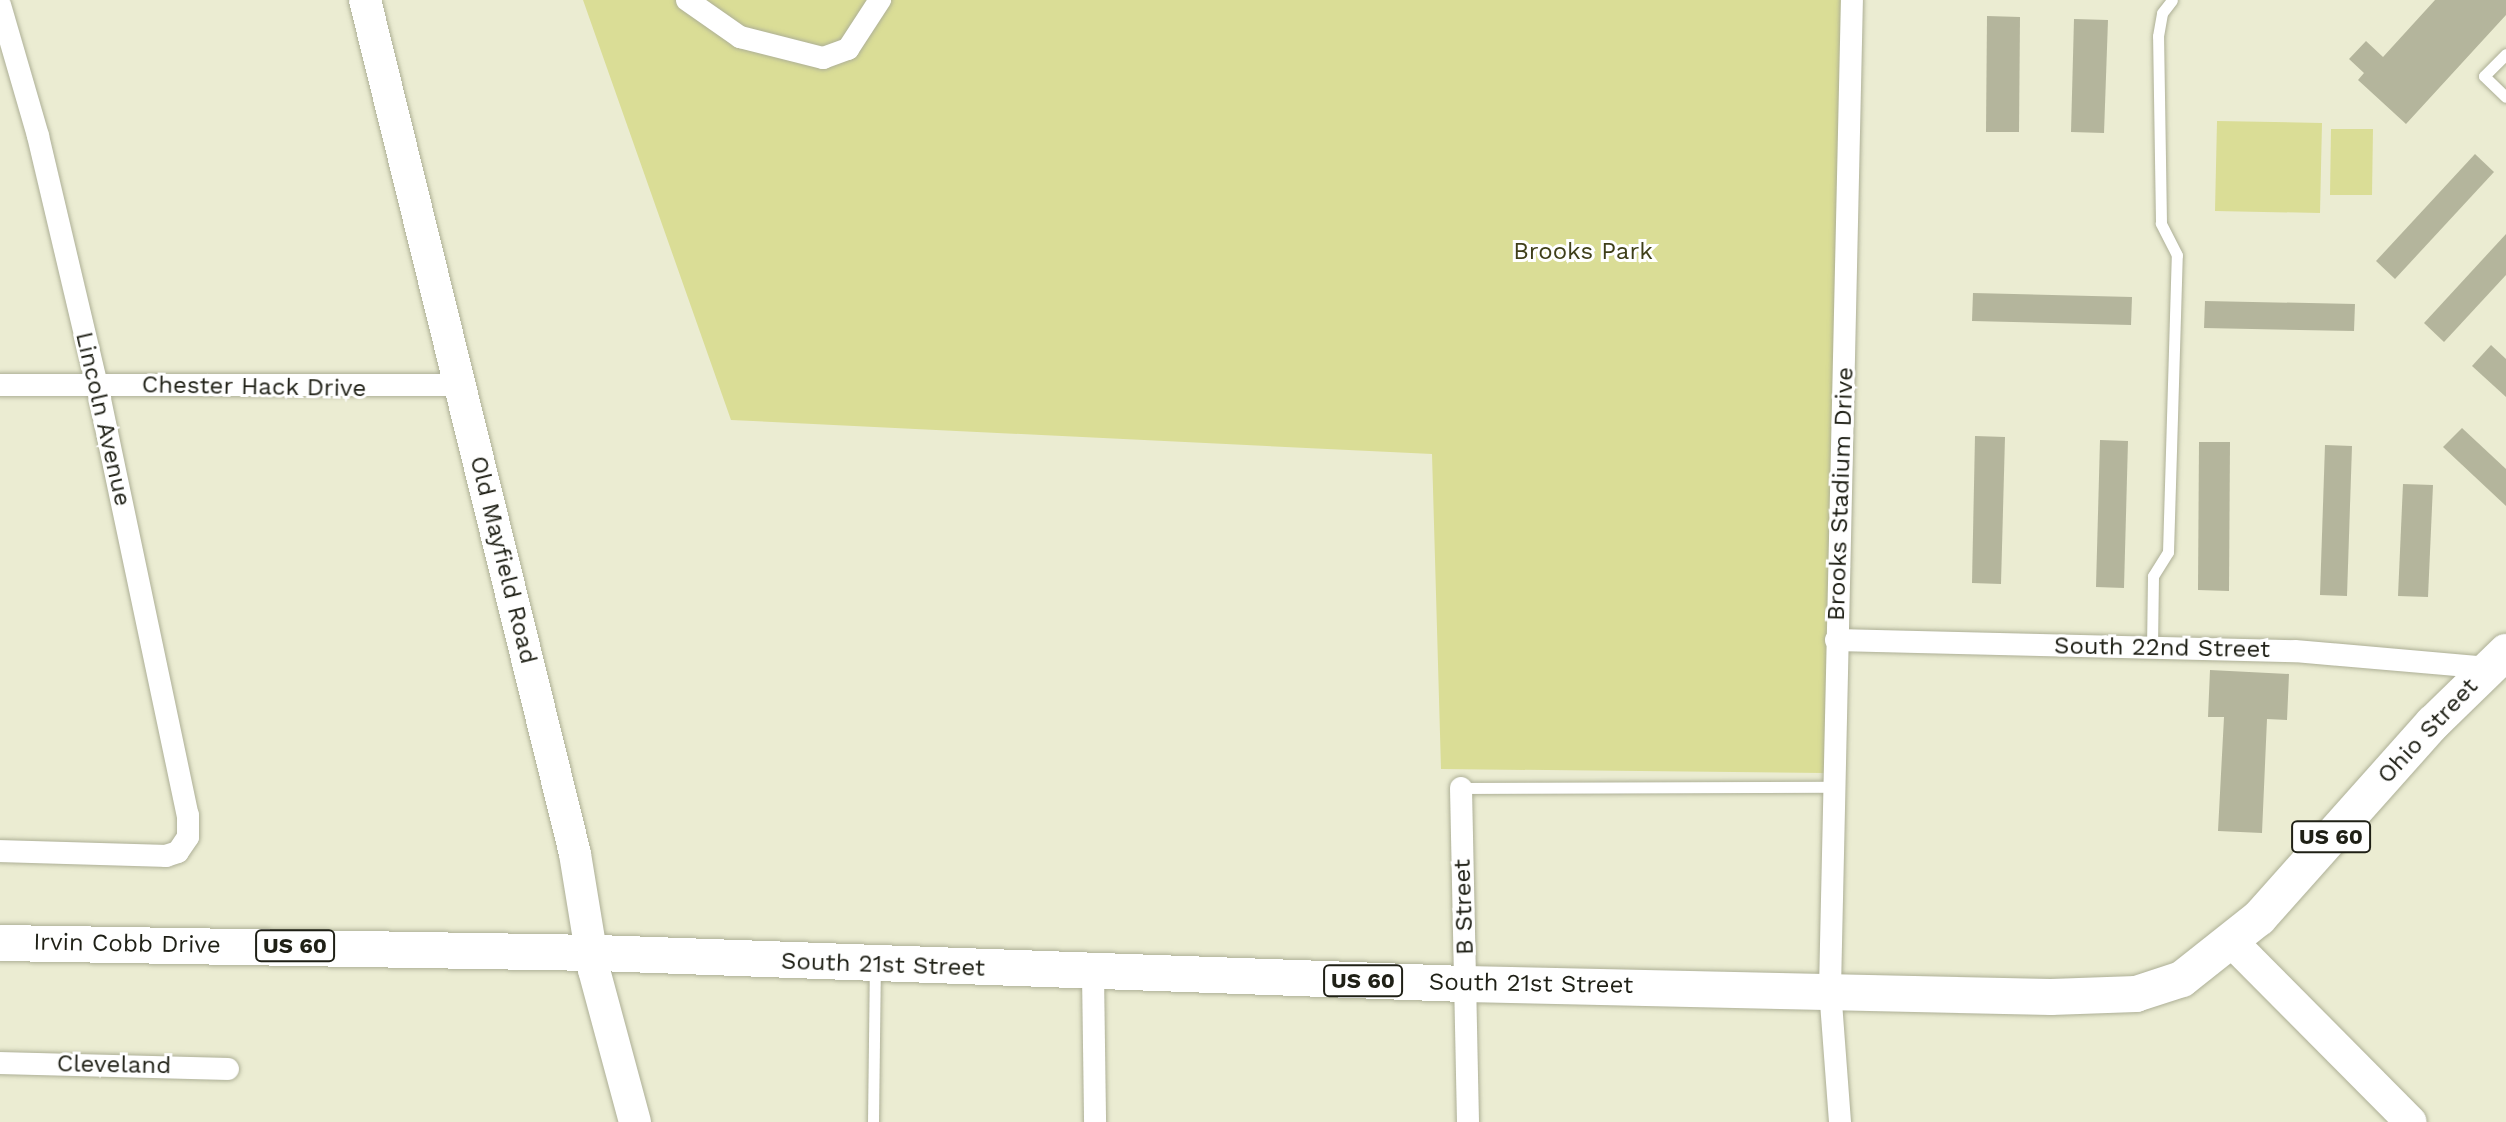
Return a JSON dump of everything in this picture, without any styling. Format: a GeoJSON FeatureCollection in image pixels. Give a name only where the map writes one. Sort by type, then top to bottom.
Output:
{"type":"FeatureCollection","features":[{"type":"Feature","properties":{"kind":"main road","name":"Old Mayfield Road"},"geometry":{"type":"LineString","coordinates":[[365,0],[575,854],[590,954],[635,1122]]}},
{"type":"Feature","properties":{"kind":"main road","name":"Ohio Street"},"geometry":{"type":"LineString","coordinates":[[2136,994],[2182,979],[2233,943],[2497,660]]}},
{"type":"Feature","properties":{"kind":"main road","name":"Irvin Cobb Drive"},"geometry":{"type":"LineString","coordinates":[[0,943],[590,954]]}},
{"type":"Feature","properties":{"kind":"main road"},"geometry":{"type":"LineString","coordinates":[[2233,943],[2411,1122]]}},
{"type":"Feature","properties":{"kind":"main road","name":"South 21st Street"},"geometry":{"type":"LineString","coordinates":[[590,954],[1093,974],[1466,984],[1830,989],[2051,997],[2136,994]]}},
{"type":"Feature","properties":{"kind":"street"},"geometry":{"type":"LineString","coordinates":[[687,0],[740,37],[823,58],[848,49],[880,0]]}},
{"type":"Feature","properties":{"kind":"street","name":"Brooks Stadium Drive"},"geometry":{"type":"LineString","coordinates":[[1840,1122],[1830,989],[1852,0]]}},
{"type":"Feature","properties":{"kind":"street","name":"Lincoln Avenue"},"geometry":{"type":"LineString","coordinates":[[0,5],[38,136],[97,385],[184,793],[188,837],[178,852],[166,856],[0,851]]}},
{"type":"Feature","properties":{"kind":"street","name":"Chester Hack Drive"},"geometry":{"type":"LineString","coordinates":[[0,385],[461,385]]}},
{"type":"Feature","properties":{"kind":"street","name":"South 22nd Street"},"geometry":{"type":"LineString","coordinates":[[1836,640],[2497,660]]}},
{"type":"Feature","properties":{"kind":"street","name":"B Street"},"geometry":{"type":"LineString","coordinates":[[1461,788],[1468,1122]]}},
{"type":"Feature","properties":{"kind":"street"},"geometry":{"type":"LineString","coordinates":[[1093,974],[1095,1122]]}},
{"type":"Feature","properties":{"kind":"street","name":"Cleveland"},"geometry":{"type":"LineString","coordinates":[[0,1063],[228,1069]]}},
{"type":"Feature","properties":{"kind":"lane"},"geometry":{"type":"LineString","coordinates":[[2152,648],[2153,576],[2168,552],[2177,255],[2161,223],[2158,36],[2162,13],[2172,0]]}},
{"type":"Feature","properties":{"kind":"lane"},"geometry":{"type":"LineString","coordinates":[[2506,54],[2484,76],[2506,97]]}},
{"type":"Feature","properties":{"kind":"lane"},"geometry":{"type":"LineString","coordinates":[[1461,788],[1834,787]]}},
{"type":"Feature","properties":{"kind":"lane"},"geometry":{"type":"LineString","coordinates":[[873,1122],[875,965]]}},
{"type":"Feature","properties":{"kind":"green space","name":"Brooks Park"},"geometry":{"type":"Polygon","coordinates":[[[583,0],[1843,0],[1824,773],[1441,769],[1432,454],[731,420],[583,0]]]}},
{"type":"Feature","properties":{"kind":"green space"},"geometry":{"type":"Polygon","coordinates":[[[2217,121],[2322,123],[2320,213],[2215,211],[2217,121]]]}},
{"type":"Feature","properties":{"kind":"green space"},"geometry":{"type":"Polygon","coordinates":[[[2331,129],[2373,129],[2372,195],[2330,195],[2331,129]]]}},
{"type":"Feature","properties":{"kind":"building"},"geometry":{"type":"Polygon","coordinates":[[[2435,0],[2506,0],[2506,15],[2406,124],[2358,80],[2364,73],[2349,59],[2366,41],[2383,57],[2435,0]]]}},
{"type":"Feature","properties":{"kind":"building"},"geometry":{"type":"Polygon","coordinates":[[[1987,16],[2020,17],[2019,132],[1986,132],[1987,16]]]}},
{"type":"Feature","properties":{"kind":"building"},"geometry":{"type":"Polygon","coordinates":[[[2074,19],[2108,20],[2104,133],[2071,132],[2074,19]]]}},
{"type":"Feature","properties":{"kind":"building"},"geometry":{"type":"Polygon","coordinates":[[[2475,154],[2494,172],[2395,279],[2376,261],[2475,154]]]}},
{"type":"Feature","properties":{"kind":"building"},"geometry":{"type":"Polygon","coordinates":[[[2506,234],[2506,275],[2444,342],[2424,323],[2506,234]]]}},
{"type":"Feature","properties":{"kind":"building"},"geometry":{"type":"Polygon","coordinates":[[[1973,293],[2132,297],[2131,325],[1972,321],[1973,293]]]}},
{"type":"Feature","properties":{"kind":"building"},"geometry":{"type":"Polygon","coordinates":[[[2205,301],[2355,304],[2354,331],[2204,328],[2205,301]]]}},
{"type":"Feature","properties":{"kind":"building"},"geometry":{"type":"Polygon","coordinates":[[[2491,345],[2506,359],[2506,397],[2472,366],[2491,345]]]}},
{"type":"Feature","properties":{"kind":"building"},"geometry":{"type":"Polygon","coordinates":[[[2462,428],[2506,469],[2506,506],[2443,447],[2462,428]]]}},
{"type":"Feature","properties":{"kind":"building"},"geometry":{"type":"Polygon","coordinates":[[[1975,436],[2005,437],[2001,584],[1972,583],[1975,436]]]}},
{"type":"Feature","properties":{"kind":"building"},"geometry":{"type":"Polygon","coordinates":[[[2100,440],[2128,441],[2124,588],[2096,587],[2100,440]]]}},
{"type":"Feature","properties":{"kind":"building"},"geometry":{"type":"Polygon","coordinates":[[[2199,442],[2230,442],[2229,591],[2198,590],[2199,442]]]}},
{"type":"Feature","properties":{"kind":"building"},"geometry":{"type":"Polygon","coordinates":[[[2325,445],[2352,446],[2347,596],[2320,595],[2325,445]]]}},
{"type":"Feature","properties":{"kind":"building"},"geometry":{"type":"Polygon","coordinates":[[[2403,484],[2433,485],[2428,597],[2398,596],[2403,484]]]}},
{"type":"Feature","properties":{"kind":"building"},"geometry":{"type":"Polygon","coordinates":[[[2210,670],[2289,674],[2287,720],[2267,719],[2262,833],[2218,831],[2224,717],[2208,717],[2210,670]]]}}]}
